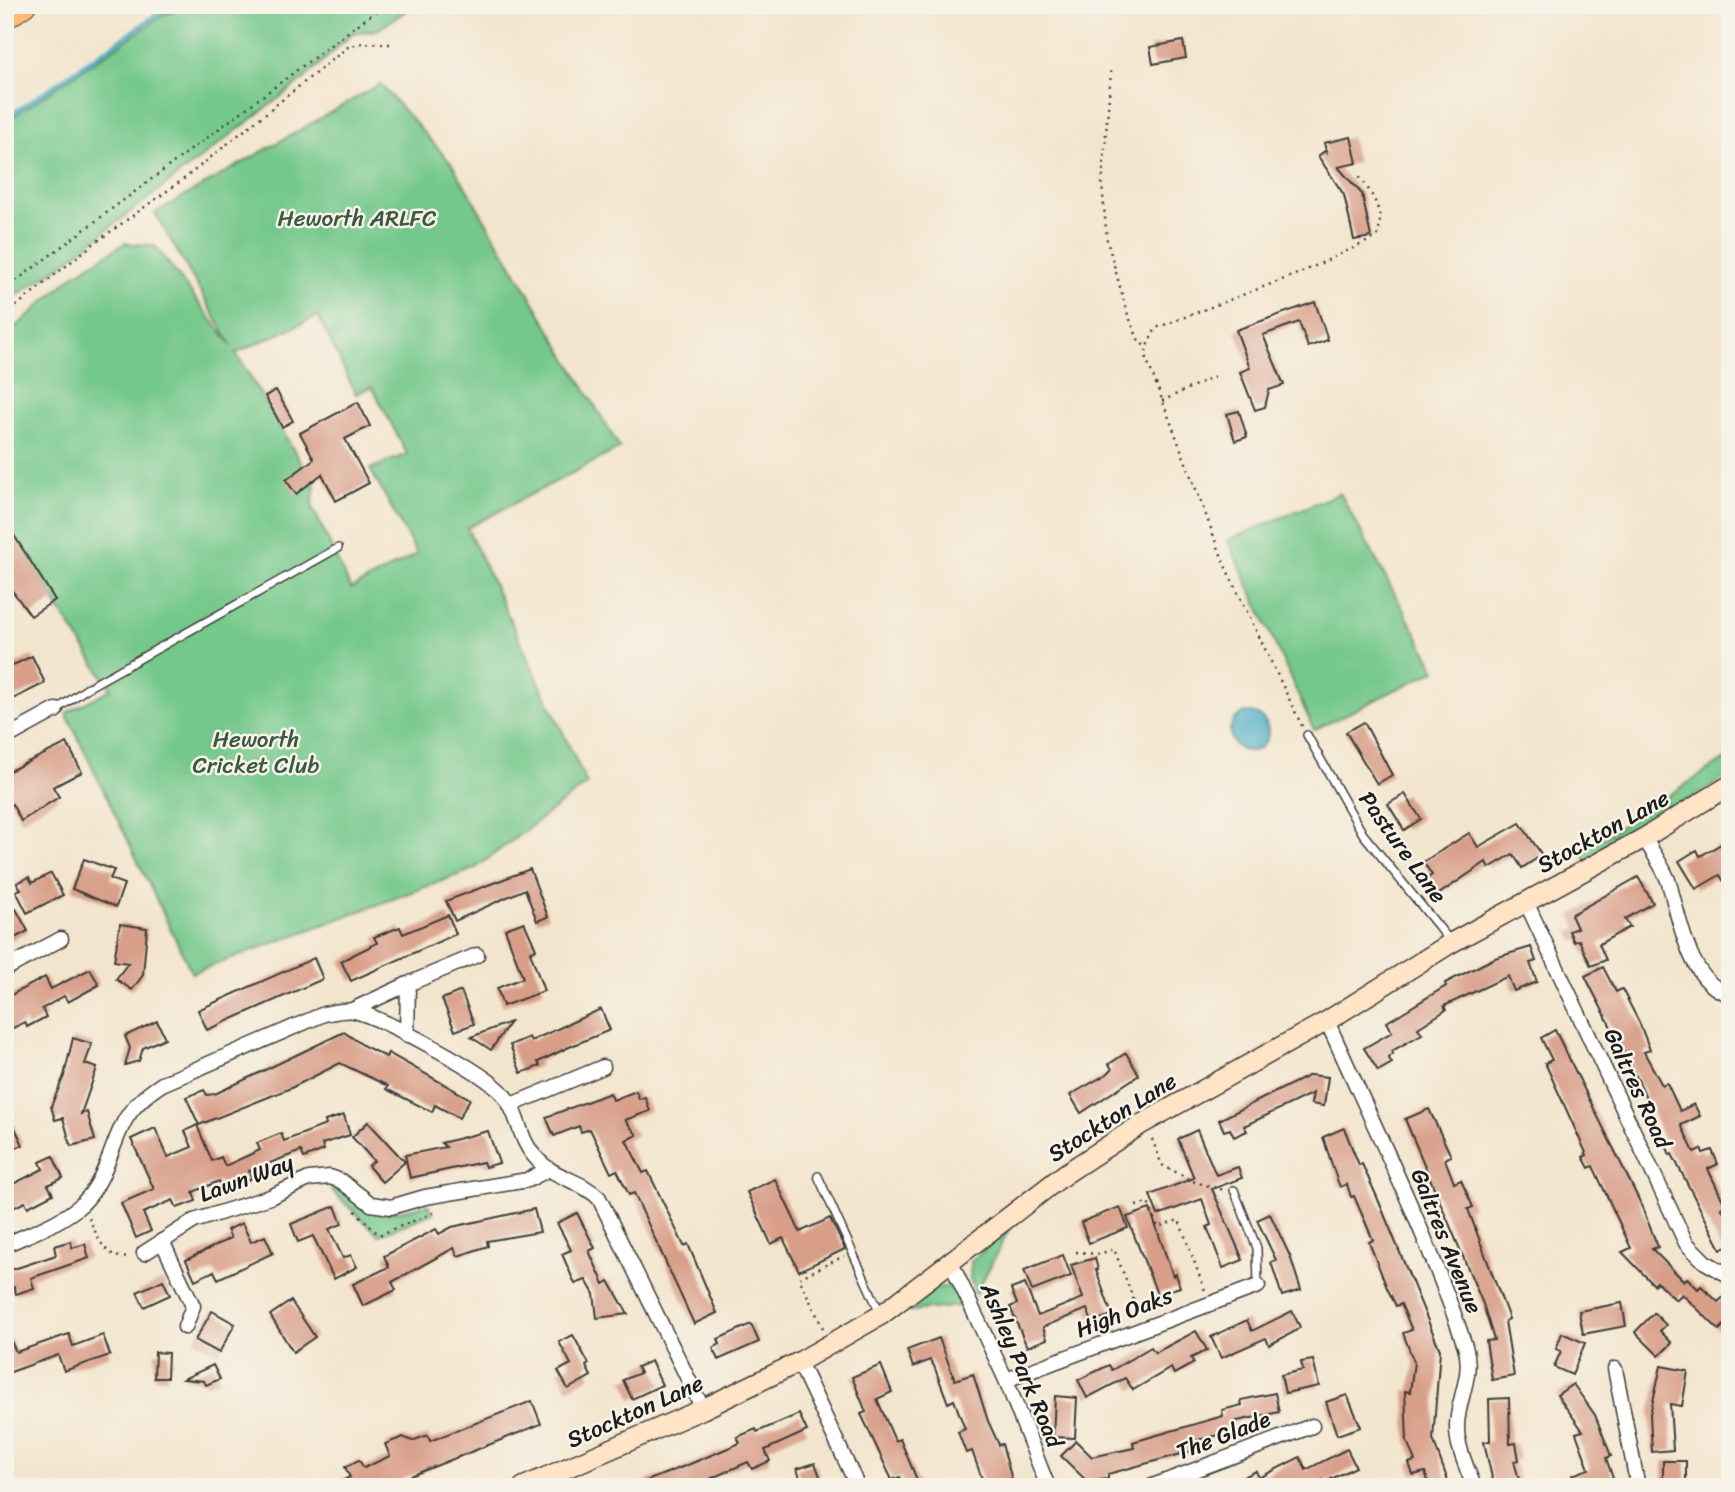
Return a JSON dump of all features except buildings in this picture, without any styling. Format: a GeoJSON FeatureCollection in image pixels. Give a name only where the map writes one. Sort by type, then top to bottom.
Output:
{"type":"FeatureCollection","features":[{"type":"Feature","properties":{"kind":"main road"},"geometry":{"type":"LineString","coordinates":[[5,18],[24,5]]}},
{"type":"Feature","properties":{"kind":"street"},"geometry":{"type":"LineString","coordinates":[[5,738],[56,710]]}},
{"type":"Feature","properties":{"kind":"street","name":"Stockton Lane"},"geometry":{"type":"LineString","coordinates":[[523,1487],[703,1409],[799,1362],[881,1315],[1065,1174],[1146,1121],[1327,1021],[1451,943],[1643,838],[1730,785]]}},
{"type":"Feature","properties":{"kind":"street"},"geometry":{"type":"LineString","coordinates":[[1643,838],[1667,879],[1680,927],[1700,971],[1711,985],[1730,994]]}},
{"type":"Feature","properties":{"kind":"street","name":"Galtres Road"},"geometry":{"type":"LineString","coordinates":[[1526,902],[1686,1243],[1705,1262],[1730,1276]]}},
{"type":"Feature","properties":{"kind":"street"},"geometry":{"type":"LineString","coordinates":[[5,969],[61,939]]}},
{"type":"Feature","properties":{"kind":"street"},"geometry":{"type":"LineString","coordinates":[[5,1245],[51,1224],[82,1203],[100,1179],[125,1120],[145,1096],[162,1084],[324,1014],[352,1010],[477,956]]}},
{"type":"Feature","properties":{"kind":"street"},"geometry":{"type":"LineString","coordinates":[[407,1035],[408,984]]}},
{"type":"Feature","properties":{"kind":"street"},"geometry":{"type":"LineString","coordinates":[[352,1010],[407,1035],[491,1082],[511,1105],[522,1141],[547,1170],[590,1189],[599,1198],[703,1409]]}},
{"type":"Feature","properties":{"kind":"street","name":"Galtres Avenue"},"geometry":{"type":"LineString","coordinates":[[1327,1021],[1408,1200],[1465,1348],[1467,1379],[1457,1426],[1458,1441],[1474,1487]]}},
{"type":"Feature","properties":{"kind":"street"},"geometry":{"type":"LineString","coordinates":[[511,1105],[603,1067]]}},
{"type":"Feature","properties":{"kind":"street","name":"Lawn Way"},"geometry":{"type":"LineString","coordinates":[[144,1253],[194,1221],[262,1200],[318,1177],[341,1181],[371,1204],[391,1207],[425,1197],[528,1180],[541,1176],[547,1170]]}},
{"type":"Feature","properties":{"kind":"street"},"geometry":{"type":"LineString","coordinates":[[162,1241],[193,1306],[185,1327]]}},
{"type":"Feature","properties":{"kind":"street","name":"Ashley Park Road"},"geometry":{"type":"LineString","coordinates":[[951,1263],[1006,1380],[1048,1487]]}},
{"type":"Feature","properties":{"kind":"street","name":"High Oaks"},"geometry":{"type":"LineString","coordinates":[[1006,1380],[1258,1286]]}},
{"type":"Feature","properties":{"kind":"street"},"geometry":{"type":"LineString","coordinates":[[799,1362],[858,1487]]}},
{"type":"Feature","properties":{"kind":"street"},"geometry":{"type":"LineString","coordinates":[[1615,1369],[1638,1487]]}},
{"type":"Feature","properties":{"kind":"street","name":"The Glade"},"geometry":{"type":"LineString","coordinates":[[1150,1487],[1311,1426]]}},
{"type":"Feature","properties":{"kind":"lane"},"geometry":{"type":"LineString","coordinates":[[56,710],[89,687],[338,548]]}},
{"type":"Feature","properties":{"kind":"lane","name":"Pasture Lane"},"geometry":{"type":"LineString","coordinates":[[1307,735],[1363,834],[1451,943]]}},
{"type":"Feature","properties":{"kind":"lane"},"geometry":{"type":"LineString","coordinates":[[818,1176],[881,1315]]}},
{"type":"Feature","properties":{"kind":"lane"},"geometry":{"type":"LineString","coordinates":[[1234,1190],[1257,1248],[1258,1286]]}},
{"type":"Feature","properties":{"kind":"path"},"geometry":{"type":"LineString","coordinates":[[5,289],[384,5]]}},
{"type":"Feature","properties":{"kind":"path"},"geometry":{"type":"LineString","coordinates":[[5,315],[92,245],[185,178],[348,47],[363,43],[391,44]]}},
{"type":"Feature","properties":{"kind":"path"},"geometry":{"type":"LineString","coordinates":[[1111,71],[1102,184],[1107,240],[1127,312],[1138,339],[1146,348],[1162,401],[1226,568],[1307,735]]}},
{"type":"Feature","properties":{"kind":"path"},"geometry":{"type":"LineString","coordinates":[[1146,348],[1156,328],[1300,273],[1377,237],[1380,213],[1371,193],[1358,175]]}},
{"type":"Feature","properties":{"kind":"path"},"geometry":{"type":"LineString","coordinates":[[1162,401],[1215,376]]}},
{"type":"Feature","properties":{"kind":"path"},"geometry":{"type":"LineString","coordinates":[[1146,1121],[1162,1165],[1195,1182],[1234,1190]]}},
{"type":"Feature","properties":{"kind":"path"},"geometry":{"type":"LineString","coordinates":[[82,1203],[102,1244],[111,1254],[122,1258],[144,1253]]}},
{"type":"Feature","properties":{"kind":"path"},"geometry":{"type":"LineString","coordinates":[[1136,1206],[1148,1203],[1158,1227],[1179,1220],[1210,1304]]}},
{"type":"Feature","properties":{"kind":"path"},"geometry":{"type":"LineString","coordinates":[[1076,1252],[1098,1254],[1114,1249],[1144,1328]]}},
{"type":"Feature","properties":{"kind":"path"},"geometry":{"type":"LineString","coordinates":[[830,1344],[799,1278],[852,1252]]}},
{"type":"Feature","properties":{"kind":"green space"},"geometry":{"type":"Polygon","coordinates":[[[188,5],[415,5],[377,30],[353,33],[304,79],[52,272],[5,303],[5,122],[162,16],[188,5]]]}},
{"type":"Feature","properties":{"kind":"green space"},"geometry":{"type":"Polygon","coordinates":[[[380,84],[452,164],[620,448],[467,528],[587,784],[474,869],[192,973],[66,713],[111,689],[5,525],[5,331],[18,325],[75,274],[125,243],[155,246],[232,346],[155,213],[380,84]],[[318,316],[236,353],[315,486],[312,506],[351,589],[417,554],[370,469],[407,454],[372,387],[356,394],[318,316]]]}},
{"type":"Feature","properties":{"kind":"green space"},"geometry":{"type":"Polygon","coordinates":[[[1340,493],[1436,670],[1314,730],[1228,540],[1340,493]]]}},
{"type":"Feature","properties":{"kind":"green space"},"geometry":{"type":"Polygon","coordinates":[[[1730,756],[1730,775],[1587,861],[1581,852],[1730,756]]]}},
{"type":"Feature","properties":{"kind":"green space"},"geometry":{"type":"Polygon","coordinates":[[[331,1185],[376,1211],[394,1212],[428,1204],[433,1213],[379,1235],[332,1191],[331,1185]]]}},
{"type":"Feature","properties":{"kind":"green space"},"geometry":{"type":"Polygon","coordinates":[[[1009,1229],[976,1294],[970,1278],[971,1261],[1009,1229]]]}},
{"type":"Feature","properties":{"kind":"green space"},"geometry":{"type":"Polygon","coordinates":[[[939,1287],[948,1287],[957,1293],[961,1306],[901,1312],[939,1287]]]}},
{"type":"Feature","properties":{"kind":"water"},"geometry":{"type":"Polygon","coordinates":[[[1249,713],[1263,718],[1268,732],[1263,746],[1249,751],[1235,746],[1230,732],[1235,718],[1249,713]]]}},
{"type":"Feature","properties":{"kind":"waterway"},"geometry":{"type":"LineString","coordinates":[[5,119],[158,14],[179,5]]}},
{"type":"Feature","properties":{"kind":"park label","name":"Heworth ARLFC"},"geometry":{"type":"Point","coordinates":[357,218]}},
{"type":"Feature","properties":{"kind":"park label","name":"Heworth Cricket Club"},"geometry":{"type":"Point","coordinates":[256,752]}}]}
